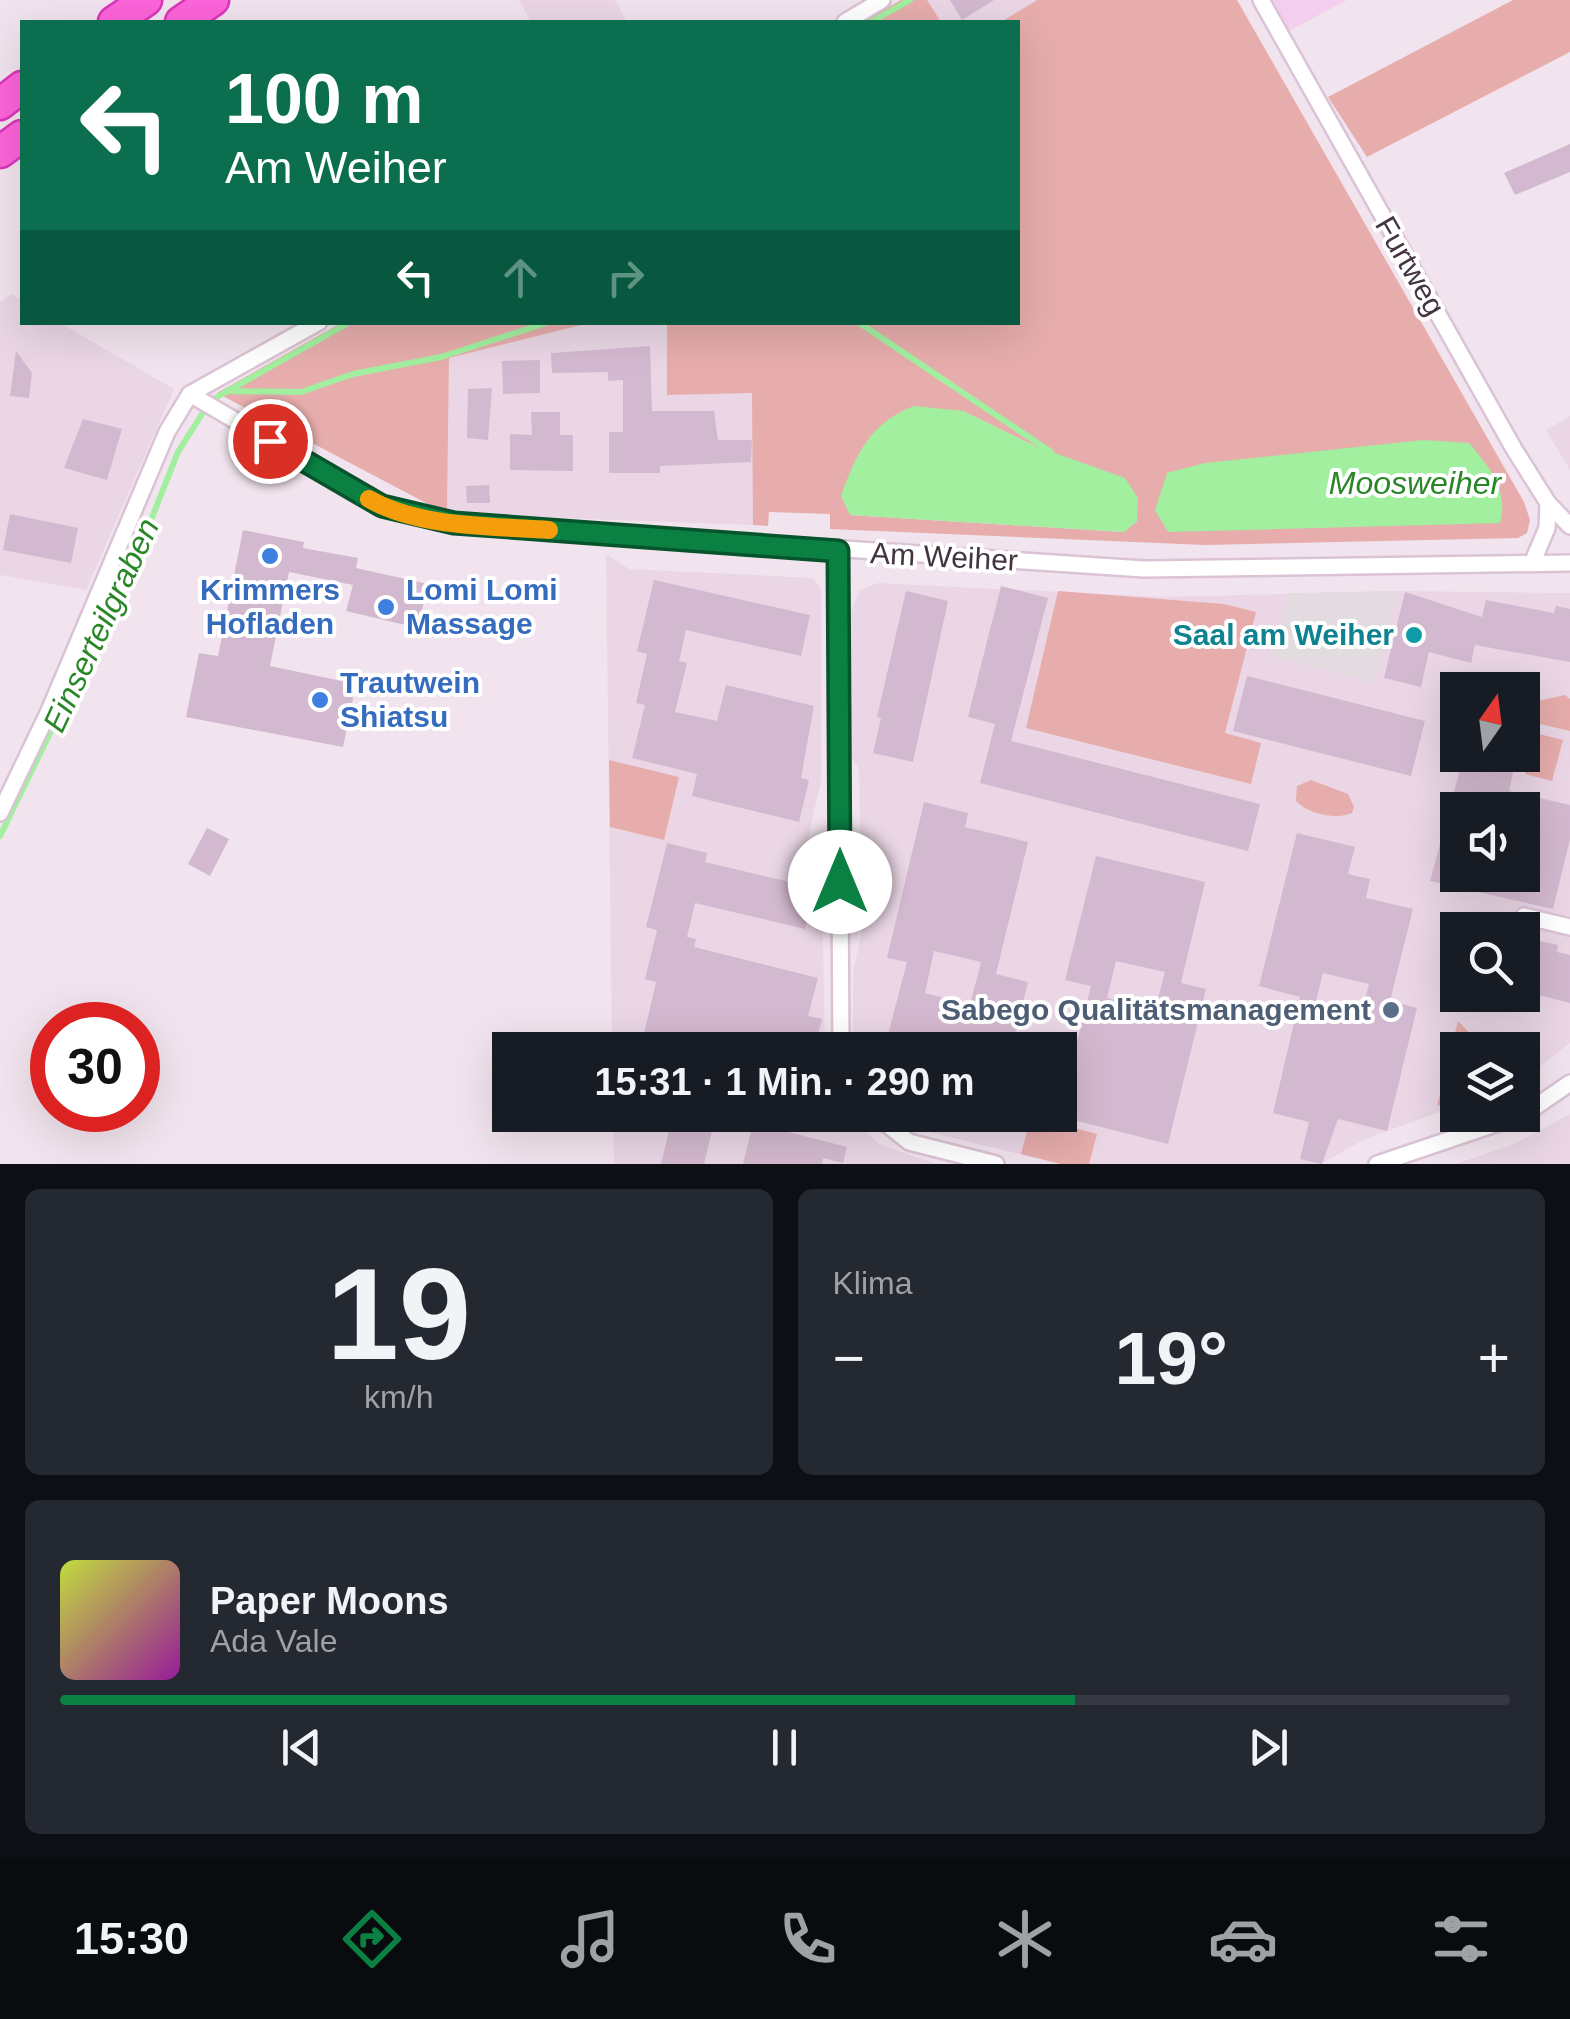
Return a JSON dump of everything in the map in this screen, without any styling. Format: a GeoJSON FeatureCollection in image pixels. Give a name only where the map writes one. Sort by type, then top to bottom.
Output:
{"type":"FeatureCollection","features":[{"type":"Feature","properties":{"kind":"highway"},"geometry":{"type":"LineString","coordinates":[[117,20],[146,0]]}},
{"type":"Feature","properties":{"kind":"highway"},"geometry":{"type":"LineString","coordinates":[[184,20],[213,0]]}},
{"type":"Feature","properties":{"kind":"highway"},"geometry":{"type":"LineString","coordinates":[[0,104],[20,89]]}},
{"type":"Feature","properties":{"kind":"street"},"geometry":{"type":"LineString","coordinates":[[848,20],[882,0]]}},
{"type":"Feature","properties":{"kind":"street","name":"Furtweg"},"geometry":{"type":"LineString","coordinates":[[1261,0],[1548,503],[1570,526]]}},
{"type":"Feature","properties":{"kind":"street"},"geometry":{"type":"LineString","coordinates":[[0,813],[49,711],[167,432],[190,394],[314,325]]}},
{"type":"Feature","properties":{"kind":"street","name":"Am Weiher"},"geometry":{"type":"LineString","coordinates":[[190,394],[382,506],[454,523],[1144,569],[1532,561],[1570,564]]}},
{"type":"Feature","properties":{"kind":"street"},"geometry":{"type":"LineString","coordinates":[[1532,561],[1547,528],[1548,503]]}},
{"type":"Feature","properties":{"kind":"street"},"geometry":{"type":"LineString","coordinates":[[838,551],[841,1032]]}},
{"type":"Feature","properties":{"kind":"street"},"geometry":{"type":"LineString","coordinates":[[1540,920],[1570,927]]}},
{"type":"Feature","properties":{"kind":"street"},"geometry":{"type":"LineString","coordinates":[[1378,1164],[1526,1114],[1570,1083]]}},
{"type":"Feature","properties":{"kind":"street"},"geometry":{"type":"LineString","coordinates":[[896,1132],[909,1142],[996,1164]]}},
{"type":"Feature","properties":{"kind":"shaded area"},"geometry":{"type":"Polygon","coordinates":[[[519,0],[615,0],[626,20],[530,20],[519,0]]]}},
{"type":"Feature","properties":{"kind":"shaded area"},"geometry":{"type":"Polygon","coordinates":[[[901,0],[927,0],[940,20],[866,20],[901,0]]]}},
{"type":"Feature","properties":{"kind":"shaded area"},"geometry":{"type":"Polygon","coordinates":[[[927,0],[1037,0],[1004,20],[940,20],[927,0]]]}},
{"type":"Feature","properties":{"kind":"shaded area"},"geometry":{"type":"Polygon","coordinates":[[[1037,0],[1237,0],[1524,502],[1530,520],[1527,533],[1518,538],[1205,545],[830,529],[830,514],[769,512],[768,526],[753,525],[752,393],[667,395],[667,325],[1020,325],[1020,20],[1004,20],[1037,0]],[[963,411],[850,515],[1124,532],[1137,521],[1035,446],[963,411]]]}},
{"type":"Feature","properties":{"kind":"shaded area"},"geometry":{"type":"Polygon","coordinates":[[[1272,0],[1347,0],[1289,31],[1272,0]]]}},
{"type":"Feature","properties":{"kind":"shaded area"},"geometry":{"type":"Polygon","coordinates":[[[1513,0],[1570,0],[1570,52],[1367,157],[1328,97],[1513,0]]]}},
{"type":"Feature","properties":{"kind":"shaded area"},"geometry":{"type":"Polygon","coordinates":[[[11,294],[20,300],[20,325],[63,325],[174,389],[86,590],[0,575],[0,302],[11,294]]]}},
{"type":"Feature","properties":{"kind":"shaded area"},"geometry":{"type":"Polygon","coordinates":[[[337,325],[581,325],[449,358],[447,514],[217,393],[337,325]]]}},
{"type":"Feature","properties":{"kind":"shaded area"},"geometry":{"type":"Polygon","coordinates":[[[581,325],[667,325],[667,395],[753,392],[753,525],[447,514],[449,357],[581,325]]]}},
{"type":"Feature","properties":{"kind":"shaded area"},"geometry":{"type":"Polygon","coordinates":[[[1570,416],[1570,470],[1546,430],[1570,416]]]}},
{"type":"Feature","properties":{"kind":"shaded area"},"geometry":{"type":"Polygon","coordinates":[[[606,554],[629,569],[813,578],[821,589],[821,781],[810,829],[811,870],[822,885],[825,1032],[612,1032],[606,554]]]}},
{"type":"Feature","properties":{"kind":"shaded area"},"geometry":{"type":"Polygon","coordinates":[[[878,583],[1163,597],[1397,591],[1570,593],[1570,1043],[1540,1067],[1540,1032],[1440,1032],[1440,1112],[1365,1139],[1321,1164],[1060,1164],[929,1132],[1077,1132],[1077,1032],[853,1032],[853,973],[862,930],[859,769],[850,755],[851,611],[860,590],[878,583]]]}},
{"type":"Feature","properties":{"kind":"shaded area"},"geometry":{"type":"Polygon","coordinates":[[[1058,591],[1224,604],[1256,612],[1225,733],[1261,743],[1251,784],[1026,728],[1058,591]]]}},
{"type":"Feature","properties":{"kind":"shaded area"},"geometry":{"type":"Polygon","coordinates":[[[1397,591],[1374,683],[1272,656],[1289,593],[1397,591]]]}},
{"type":"Feature","properties":{"kind":"shaded area"},"geometry":{"type":"Polygon","coordinates":[[[1565,695],[1570,699],[1570,731],[1540,724],[1540,700],[1565,695]]]}},
{"type":"Feature","properties":{"kind":"shaded area"},"geometry":{"type":"Polygon","coordinates":[[[1540,734],[1563,740],[1552,781],[1525,774],[1540,772],[1540,734]]]}},
{"type":"Feature","properties":{"kind":"shaded area"},"geometry":{"type":"Polygon","coordinates":[[[609,760],[679,777],[664,840],[610,827],[609,760]]]}},
{"type":"Feature","properties":{"kind":"shaded area"},"geometry":{"type":"Polygon","coordinates":[[[1311,780],[1348,794],[1354,807],[1352,813],[1331,816],[1301,806],[1296,801],[1297,786],[1311,780]]]}},
{"type":"Feature","properties":{"kind":"shaded area"},"geometry":{"type":"Polygon","coordinates":[[[1458,1021],[1469,1032],[1455,1032],[1458,1021]]]}},
{"type":"Feature","properties":{"kind":"shaded area"},"geometry":{"type":"Polygon","coordinates":[[[1570,1114],[1570,1164],[1456,1164],[1514,1144],[1570,1114]]]}},
{"type":"Feature","properties":{"kind":"shaded area"},"geometry":{"type":"Polygon","coordinates":[[[1077,1129],[1097,1134],[1089,1164],[1061,1164],[1021,1154],[1027,1132],[1077,1132],[1077,1129]]]}},
{"type":"Feature","properties":{"kind":"shaded area"},"geometry":{"type":"Polygon","coordinates":[[[613,1132],[866,1132],[879,1144],[936,1164],[614,1164],[613,1132]]]}},
{"type":"Feature","properties":{"kind":"water"},"geometry":{"type":"Polygon","coordinates":[[[914,406],[963,411],[1035,446],[1125,478],[1138,498],[1137,521],[1124,532],[850,515],[841,496],[859,454],[886,421],[914,406]]]}},
{"type":"Feature","properties":{"kind":"water","name":"Moosweiher"},"geometry":{"type":"Polygon","coordinates":[[[1423,440],[1469,443],[1500,490],[1500,523],[1168,532],[1155,510],[1167,473],[1205,463],[1423,440]]]}},
{"type":"Feature","properties":{"kind":"building"},"geometry":{"type":"Polygon","coordinates":[[[950,0],[994,0],[962,20],[950,0]]]}},
{"type":"Feature","properties":{"kind":"building"},"geometry":{"type":"Polygon","coordinates":[[[1570,144],[1570,172],[1515,195],[1504,173],[1570,144]]]}},
{"type":"Feature","properties":{"kind":"building"},"geometry":{"type":"Polygon","coordinates":[[[650,346],[652,411],[714,411],[718,440],[752,440],[751,462],[660,466],[660,473],[609,473],[609,432],[623,432],[623,380],[608,381],[608,372],[552,373],[551,353],[650,346]]]}},
{"type":"Feature","properties":{"kind":"building"},"geometry":{"type":"Polygon","coordinates":[[[16,351],[32,373],[29,398],[10,396],[16,351]]]}},
{"type":"Feature","properties":{"kind":"building"},"geometry":{"type":"Polygon","coordinates":[[[540,360],[540,393],[503,394],[502,361],[540,360]]]}},
{"type":"Feature","properties":{"kind":"building"},"geometry":{"type":"Polygon","coordinates":[[[492,388],[488,440],[467,438],[468,389],[492,388]]]}},
{"type":"Feature","properties":{"kind":"building"},"geometry":{"type":"Polygon","coordinates":[[[531,412],[560,412],[560,435],[573,435],[573,471],[510,470],[510,434],[532,435],[531,412]]]}},
{"type":"Feature","properties":{"kind":"building"},"geometry":{"type":"Polygon","coordinates":[[[83,419],[122,429],[107,480],[64,468],[83,419]]]}},
{"type":"Feature","properties":{"kind":"building"},"geometry":{"type":"Polygon","coordinates":[[[489,485],[490,503],[467,503],[466,486],[489,485]]]}},
{"type":"Feature","properties":{"kind":"building"},"geometry":{"type":"Polygon","coordinates":[[[10,514],[78,528],[71,563],[3,550],[10,514]]]}},
{"type":"Feature","properties":{"kind":"building"},"geometry":{"type":"Polygon","coordinates":[[[243,530],[304,542],[303,548],[358,558],[356,568],[428,584],[418,628],[346,611],[353,585],[289,572],[270,666],[356,684],[343,747],[186,717],[199,653],[218,656],[243,530]]]}},
{"type":"Feature","properties":{"kind":"building"},"geometry":{"type":"Polygon","coordinates":[[[654,580],[810,615],[801,656],[686,630],[679,661],[687,663],[675,712],[717,721],[726,685],[814,706],[801,778],[809,780],[799,822],[692,796],[697,774],[632,758],[645,705],[636,703],[647,654],[637,651],[654,580]]]}},
{"type":"Feature","properties":{"kind":"building"},"geometry":{"type":"Polygon","coordinates":[[[1001,586],[1048,598],[1011,741],[1260,804],[1248,851],[980,783],[995,724],[968,717],[1001,586]]]}},
{"type":"Feature","properties":{"kind":"building"},"geometry":{"type":"Polygon","coordinates":[[[906,591],[948,601],[913,762],[873,753],[881,718],[877,717],[906,591]]]}},
{"type":"Feature","properties":{"kind":"building"},"geometry":{"type":"Polygon","coordinates":[[[1405,592],[1482,617],[1486,600],[1554,613],[1556,606],[1570,609],[1570,662],[1475,645],[1471,663],[1429,652],[1421,687],[1384,678],[1405,592]]]}},
{"type":"Feature","properties":{"kind":"building"},"geometry":{"type":"Polygon","coordinates":[[[1247,676],[1425,721],[1411,776],[1233,731],[1247,676]]]}},
{"type":"Feature","properties":{"kind":"building"},"geometry":{"type":"Polygon","coordinates":[[[1459,772],[1513,772],[1509,791],[1513,792],[1454,792],[1459,772]]]}},
{"type":"Feature","properties":{"kind":"building"},"geometry":{"type":"Polygon","coordinates":[[[1540,798],[1570,805],[1570,839],[1553,909],[1478,892],[1540,892],[1540,798]]]}},
{"type":"Feature","properties":{"kind":"building"},"geometry":{"type":"Polygon","coordinates":[[[924,802],[968,813],[965,827],[1028,842],[996,974],[1028,982],[1016,1032],[889,1032],[907,962],[887,958],[924,802]],[[934,951],[925,993],[970,1005],[981,962],[934,951]]]}},
{"type":"Feature","properties":{"kind":"building"},"geometry":{"type":"Polygon","coordinates":[[[207,828],[229,839],[210,876],[188,864],[207,828]]]}},
{"type":"Feature","properties":{"kind":"building"},"geometry":{"type":"Polygon","coordinates":[[[1297,833],[1355,847],[1348,874],[1370,879],[1366,898],[1413,909],[1390,1001],[1417,1008],[1387,1131],[1338,1119],[1322,1164],[1300,1159],[1309,1122],[1273,1113],[1300,997],[1259,986],[1297,833]],[[1323,973],[1314,1009],[1360,1020],[1369,984],[1323,973]]]}},
{"type":"Feature","properties":{"kind":"building"},"geometry":{"type":"Polygon","coordinates":[[[667,843],[707,853],[705,862],[815,888],[805,929],[695,903],[687,937],[696,939],[694,947],[818,978],[808,1016],[822,1019],[819,1032],[644,1032],[656,982],[645,979],[657,930],[646,927],[667,843]]]}},
{"type":"Feature","properties":{"kind":"building"},"geometry":{"type":"Polygon","coordinates":[[[1440,844],[1440,883],[1430,881],[1440,844]]]}},
{"type":"Feature","properties":{"kind":"building"},"geometry":{"type":"Polygon","coordinates":[[[1096,856],[1205,882],[1181,983],[1206,989],[1168,1144],[1077,1121],[1077,1041],[1091,986],[1065,980],[1096,856]],[[1116,961],[1107,998],[1155,1010],[1165,972],[1116,961]]]}},
{"type":"Feature","properties":{"kind":"building"},"geometry":{"type":"Polygon","coordinates":[[[1540,941],[1558,945],[1557,952],[1570,955],[1570,1003],[1540,996],[1540,941]]]}},
{"type":"Feature","properties":{"kind":"building"},"geometry":{"type":"Polygon","coordinates":[[[669,1132],[712,1132],[704,1164],[661,1164],[669,1132]]]}},
{"type":"Feature","properties":{"kind":"building"},"geometry":{"type":"Polygon","coordinates":[[[751,1132],[788,1132],[847,1147],[843,1163],[823,1158],[822,1164],[743,1164],[751,1132]]]}},
{"type":"Feature","properties":{"kind":"waterway","name":"Einserteilgraben"},"geometry":{"type":"LineString","coordinates":[[875,20],[910,0]]}},
{"type":"Feature","properties":{"kind":"waterway","name":"Einserteilgraben"},"geometry":{"type":"LineString","coordinates":[[217,397],[345,325]]}},
{"type":"Feature","properties":{"kind":"waterway"},"geometry":{"type":"LineString","coordinates":[[226,391],[301,392],[353,374],[441,357],[540,325]]}},
{"type":"Feature","properties":{"kind":"waterway"},"geometry":{"type":"LineString","coordinates":[[862,325],[1051,452]]}},
{"type":"Feature","properties":{"kind":"waterway","name":"Einserteilgraben"},"geometry":{"type":"LineString","coordinates":[[0,836],[139,550],[178,452],[202,414]]}},
{"type":"Feature","properties":{"kind":"slow traffic"},"geometry":{"type":"LineString","coordinates":[[369,499],[382,506],[454,523],[549,530]]}},
{"type":"Feature","properties":{"kind":"place","name":"Krimmers Hofladen"},"geometry":{"type":"Point","coordinates":[270,556]}},
{"type":"Feature","properties":{"kind":"place","name":"Lomi Lomi Massage"},"geometry":{"type":"Point","coordinates":[386,607]}},
{"type":"Feature","properties":{"kind":"place","name":"Saal am Weiher"},"geometry":{"type":"Point","coordinates":[1414,635]}},
{"type":"Feature","properties":{"kind":"place","name":"Trautwein Shiatsu"},"geometry":{"type":"Point","coordinates":[320,700]}},
{"type":"Feature","properties":{"kind":"place","name":"Sabego Qualitätsmanagement"},"geometry":{"type":"Point","coordinates":[1391,1010]}},
{"type":"Feature","properties":{"kind":"route"},"geometry":{"type":"LineString","coordinates":[[270,441],[382,506],[454,523],[838,551],[840,882]]}}]}
